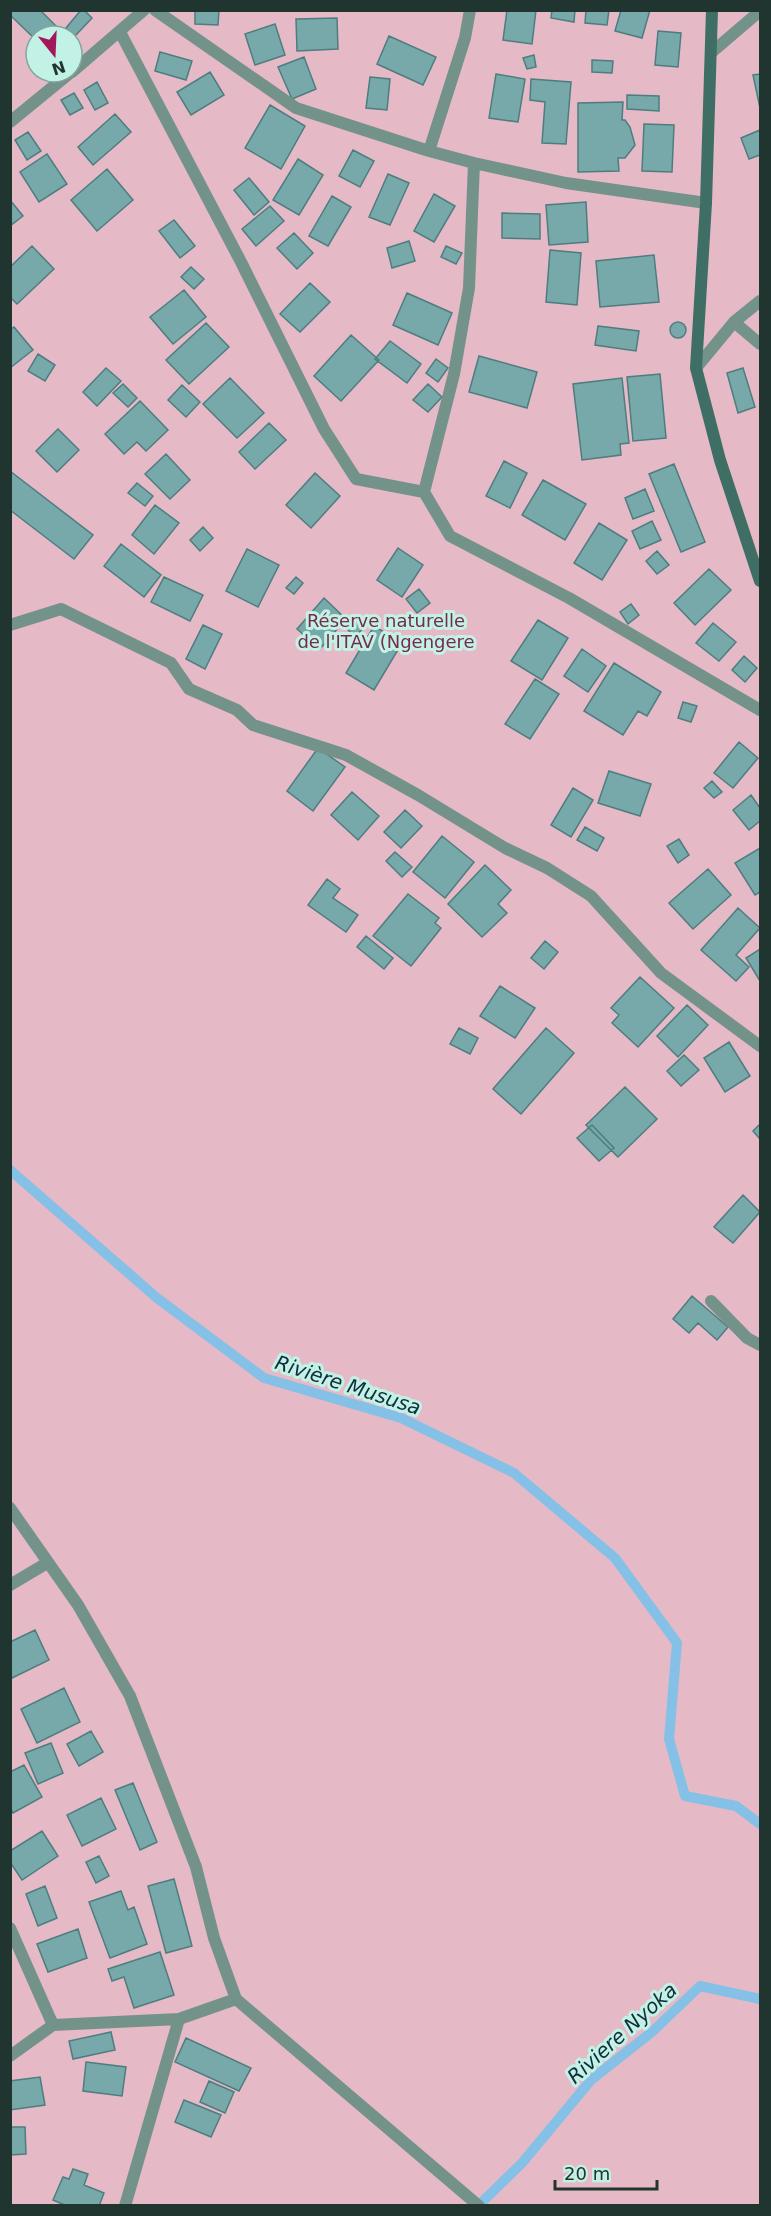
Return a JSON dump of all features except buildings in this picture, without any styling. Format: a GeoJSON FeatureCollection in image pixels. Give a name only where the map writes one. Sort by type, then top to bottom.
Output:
{"type":"FeatureCollection","features":[{"type":"Feature","properties":{"kind":"street"},"geometry":{"type":"LineString","coordinates":[[84,62],[144,10]]}},
{"type":"Feature","properties":{"kind":"street"},"geometry":{"type":"LineString","coordinates":[[155,10],[296,108],[429,151],[474,163],[566,183],[706,203]]}},
{"type":"Feature","properties":{"kind":"street"},"geometry":{"type":"LineString","coordinates":[[429,151],[465,38],[470,10]]}},
{"type":"Feature","properties":{"kind":"street"},"geometry":{"type":"LineString","coordinates":[[712,10],[706,203],[696,368],[720,460],[760,581]]}},
{"type":"Feature","properties":{"kind":"street"},"geometry":{"type":"LineString","coordinates":[[712,52],[760,11]]}},
{"type":"Feature","properties":{"kind":"street"},"geometry":{"type":"LineString","coordinates":[[120,32],[241,261],[324,429],[356,479],[423,492]]}},
{"type":"Feature","properties":{"kind":"street"},"geometry":{"type":"LineString","coordinates":[[10,122],[57,84]]}},
{"type":"Feature","properties":{"kind":"street"},"geometry":{"type":"LineString","coordinates":[[474,163],[470,288],[454,374],[423,492],[450,536],[569,598],[760,710]]}},
{"type":"Feature","properties":{"kind":"street"},"geometry":{"type":"LineString","coordinates":[[696,368],[734,322],[760,301]]}},
{"type":"Feature","properties":{"kind":"street"},"geometry":{"type":"LineString","coordinates":[[734,322],[760,344]]}},
{"type":"Feature","properties":{"kind":"street"},"geometry":{"type":"LineString","coordinates":[[10,625],[61,609],[171,663],[189,689],[237,710],[253,725],[346,755],[418,795],[505,848],[547,868],[591,896],[661,973],[760,1046]]}},
{"type":"Feature","properties":{"kind":"street"},"geometry":{"type":"LineString","coordinates":[[711,1301],[747,1338],[760,1345]]}},
{"type":"Feature","properties":{"kind":"street"},"geometry":{"type":"LineString","coordinates":[[10,1508],[78,1605],[130,1696],[196,1867],[214,1938],[236,2000],[479,2205]]}},
{"type":"Feature","properties":{"kind":"street"},"geometry":{"type":"LineString","coordinates":[[10,1585],[47,1563]]}},
{"type":"Feature","properties":{"kind":"street"},"geometry":{"type":"LineString","coordinates":[[10,1928],[53,2025]]}},
{"type":"Feature","properties":{"kind":"street"},"geometry":{"type":"LineString","coordinates":[[10,2056],[53,2025],[179,2019],[236,2000]]}},
{"type":"Feature","properties":{"kind":"street"},"geometry":{"type":"LineString","coordinates":[[125,2205],[179,2019]]}},
{"type":"Feature","properties":{"kind":"green space","name":"Réserve naturelle de l'ITAV (Ngengere"},"geometry":{"type":"Polygon","coordinates":[[[11,11],[760,11],[760,2205],[11,2205],[11,11]]]}},
{"type":"Feature","properties":{"kind":"waterway","name":"Rivière Mususa"},"geometry":{"type":"LineString","coordinates":[[10,1170],[157,1298],[264,1378],[401,1418],[514,1473],[615,1558],[677,1643],[669,1739],[685,1796],[736,1806],[760,1824]]}},
{"type":"Feature","properties":{"kind":"waterway","name":"Riviere Nyoka"},"geometry":{"type":"LineString","coordinates":[[478,2206],[522,2163],[591,2080],[653,2031],[700,1986],[760,1999]]}}]}
